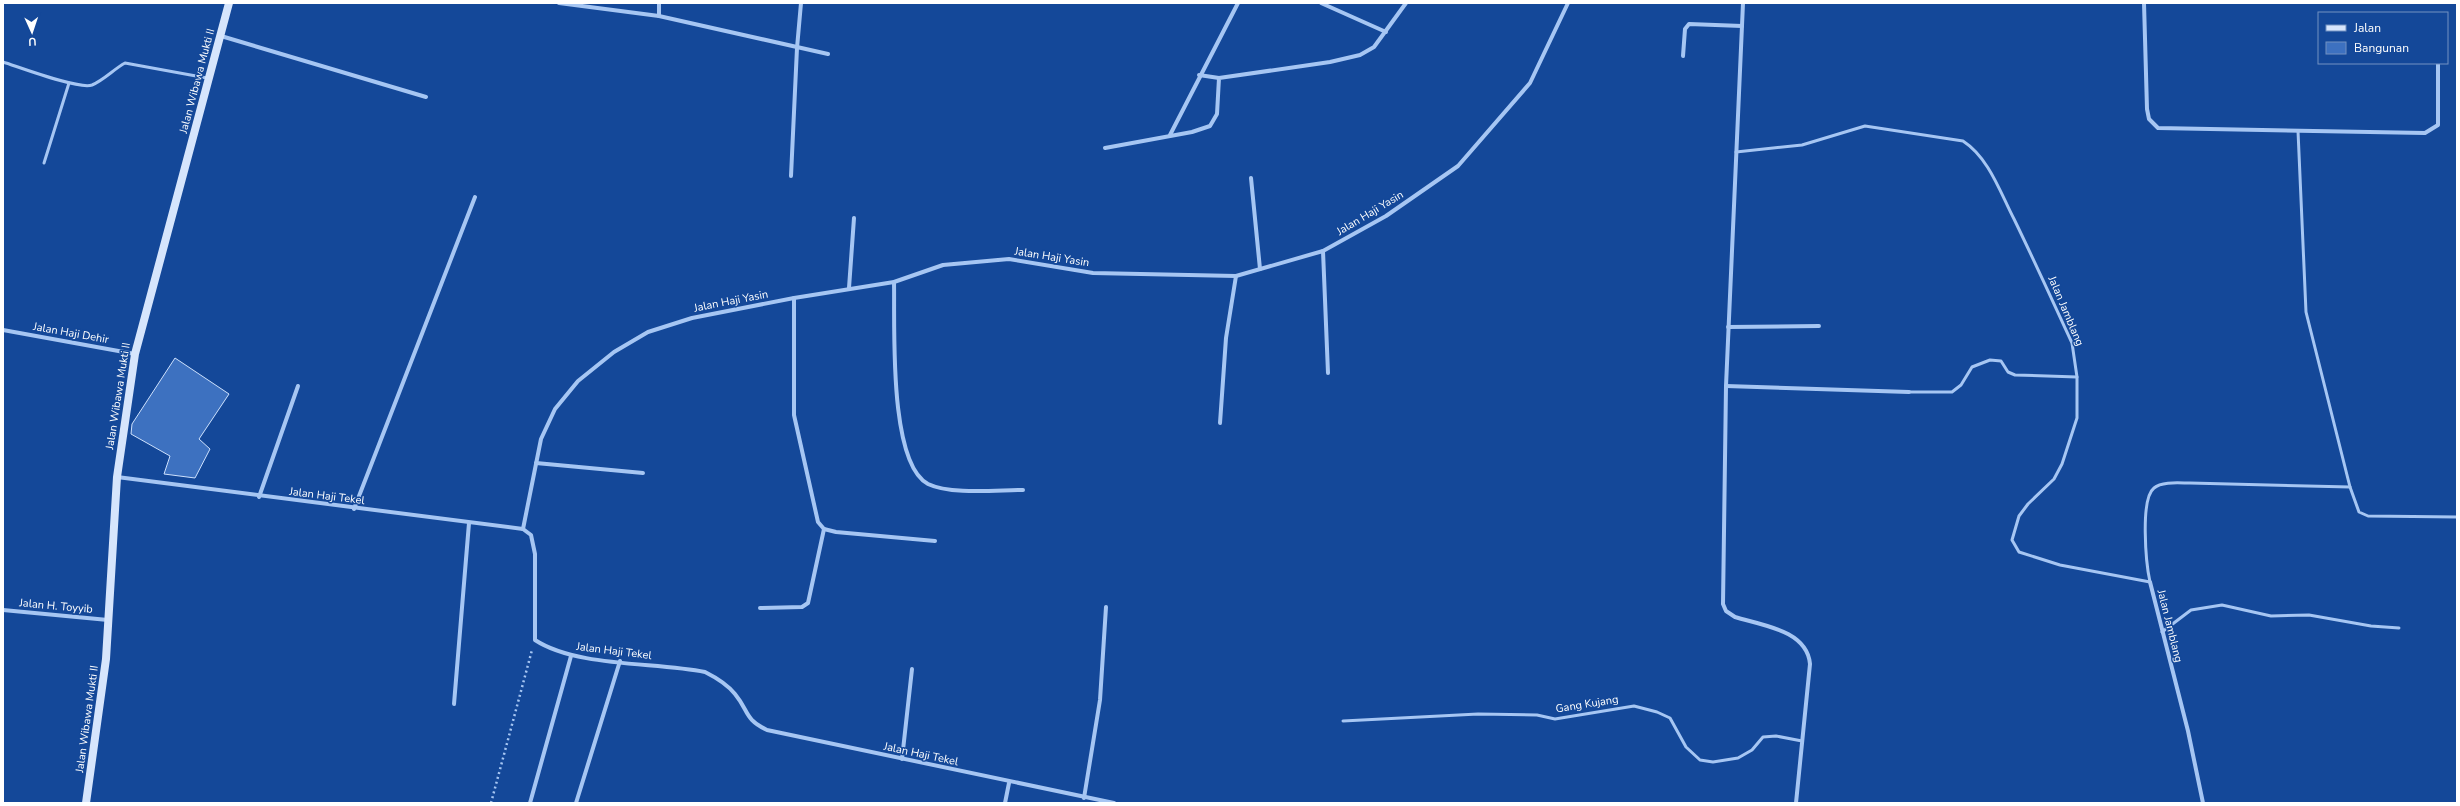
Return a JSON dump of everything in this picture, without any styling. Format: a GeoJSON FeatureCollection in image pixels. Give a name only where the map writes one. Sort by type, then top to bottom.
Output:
{"type":"FeatureCollection","features":[{"type":"Feature","properties":{"kind":"main road","name":"Jalan Wibawa Mukti II"},"geometry":{"type":"LineString","coordinates":[[86,803],[106,659],[116,477],[135,354],[229,3]]}},
{"type":"Feature","properties":{"kind":"street"},"geometry":{"type":"LineString","coordinates":[[559,3],[659,16],[828,54]]}},
{"type":"Feature","properties":{"kind":"street"},"geometry":{"type":"LineString","coordinates":[[659,3],[659,16]]}},
{"type":"Feature","properties":{"kind":"street"},"geometry":{"type":"LineString","coordinates":[[791,176],[797,48],[801,3]]}},
{"type":"Feature","properties":{"kind":"street"},"geometry":{"type":"LineString","coordinates":[[1170,135],[1199,75],[1238,3]]}},
{"type":"Feature","properties":{"kind":"street"},"geometry":{"type":"LineString","coordinates":[[1321,3],[1386,32]]}},
{"type":"Feature","properties":{"kind":"street"},"geometry":{"type":"LineString","coordinates":[[1199,75],[1219,78],[1330,62],[1360,55],[1374,47],[1406,3]]}},
{"type":"Feature","properties":{"kind":"street","name":"Jalan Haji Yasin"},"geometry":{"type":"LineString","coordinates":[[523,529],[541,439],[555,409],[578,381],[614,352],[648,332],[692,318],[849,288],[894,282],[943,265],[1010,259],[1093,272],[1236,276],[1323,251],[1386,216],[1458,166],[1530,83],[1568,3]]}},
{"type":"Feature","properties":{"kind":"street"},"geometry":{"type":"LineString","coordinates":[[1743,3],[1726,386],[1723,604],[1726,611],[1735,616],[1793,636],[1802,643],[1809,652],[1810,664],[1796,803]]}},
{"type":"Feature","properties":{"kind":"street"},"geometry":{"type":"LineString","coordinates":[[2144,3],[2147,109],[2149,120],[2158,128],[2425,133],[2433,130],[2438,125],[2438,64]]}},
{"type":"Feature","properties":{"kind":"street"},"geometry":{"type":"LineString","coordinates":[[1683,56],[1685,29],[1689,24],[1742,26]]}},
{"type":"Feature","properties":{"kind":"street"},"geometry":{"type":"LineString","coordinates":[[221,36],[426,97]]}},
{"type":"Feature","properties":{"kind":"street"},"geometry":{"type":"LineString","coordinates":[[1105,148],[1192,132],[1210,126],[1217,114],[1219,78]]}},
{"type":"Feature","properties":{"kind":"street"},"geometry":{"type":"LineString","coordinates":[[1251,178],[1260,269]]}},
{"type":"Feature","properties":{"kind":"street"},"geometry":{"type":"LineString","coordinates":[[354,508],[475,196]]}},
{"type":"Feature","properties":{"kind":"street"},"geometry":{"type":"LineString","coordinates":[[849,288],[854,218]]}},
{"type":"Feature","properties":{"kind":"street"},"geometry":{"type":"LineString","coordinates":[[1323,251],[1328,373]]}},
{"type":"Feature","properties":{"kind":"street"},"geometry":{"type":"LineString","coordinates":[[1220,423],[1226,338],[1236,276]]}},
{"type":"Feature","properties":{"kind":"street"},"geometry":{"type":"LineString","coordinates":[[894,282],[899,423],[907,454],[914,472],[928,484],[949,489],[1023,490]]}},
{"type":"Feature","properties":{"kind":"street"},"geometry":{"type":"LineString","coordinates":[[760,608],[802,607],[808,602],[824,529],[816,516],[794,415],[794,298]]}},
{"type":"Feature","properties":{"kind":"street"},"geometry":{"type":"LineString","coordinates":[[1728,327],[1819,326]]}},
{"type":"Feature","properties":{"kind":"street","name":"Jalan Haji Dehir"},"geometry":{"type":"LineString","coordinates":[[3,330],[135,354]]}},
{"type":"Feature","properties":{"kind":"street"},"geometry":{"type":"LineString","coordinates":[[259,497],[298,386]]}},
{"type":"Feature","properties":{"kind":"street"},"geometry":{"type":"LineString","coordinates":[[1726,386],[1909,392]]}},
{"type":"Feature","properties":{"kind":"street"},"geometry":{"type":"LineString","coordinates":[[536,464],[644,473]]}},
{"type":"Feature","properties":{"kind":"street","name":"Jalan Haji Tekel"},"geometry":{"type":"LineString","coordinates":[[116,477],[259,497],[523,529]]}},
{"type":"Feature","properties":{"kind":"street"},"geometry":{"type":"LineString","coordinates":[[454,704],[469,523]]}},
{"type":"Feature","properties":{"kind":"street"},"geometry":{"type":"LineString","coordinates":[[523,529],[531,535],[536,554],[535,640]]}},
{"type":"Feature","properties":{"kind":"street"},"geometry":{"type":"LineString","coordinates":[[824,529],[935,541]]}},
{"type":"Feature","properties":{"kind":"street","name":"Jalan Jamblang"},"geometry":{"type":"LineString","coordinates":[[2150,582],[2188,731],[2203,803]]}},
{"type":"Feature","properties":{"kind":"street"},"geometry":{"type":"LineString","coordinates":[[1084,798],[1100,700],[1106,607]]}},
{"type":"Feature","properties":{"kind":"street","name":"Jalan H. Toyyib"},"geometry":{"type":"LineString","coordinates":[[3,610],[108,620]]}},
{"type":"Feature","properties":{"kind":"street","name":"Jalan Haji Tekel"},"geometry":{"type":"LineString","coordinates":[[535,640],[571,656],[706,672],[720,679],[736,695],[747,716],[757,725],[767,730],[1009,783],[1114,803]]}},
{"type":"Feature","properties":{"kind":"street"},"geometry":{"type":"LineString","coordinates":[[530,803],[571,656]]}},
{"type":"Feature","properties":{"kind":"street"},"geometry":{"type":"LineString","coordinates":[[576,803],[620,661]]}},
{"type":"Feature","properties":{"kind":"street"},"geometry":{"type":"LineString","coordinates":[[902,759],[912,669]]}},
{"type":"Feature","properties":{"kind":"street"},"geometry":{"type":"LineString","coordinates":[[1005,803],[1009,783]]}},
{"type":"Feature","properties":{"kind":"lane"},"geometry":{"type":"LineString","coordinates":[[3,62],[69,83],[92,85],[125,63],[209,78]]}},
{"type":"Feature","properties":{"kind":"lane"},"geometry":{"type":"LineString","coordinates":[[44,163],[69,83]]}},
{"type":"Feature","properties":{"kind":"lane","name":"Jalan Jamblang"},"geometry":{"type":"LineString","coordinates":[[1736,152],[1802,145],[1865,126],[1963,140],[1974,148],[1983,160],[2022,235],[2072,343],[2077,377],[2077,418],[2062,464],[2054,478],[2028,504],[2019,516],[2012,540],[2019,552],[2025,555],[2060,565],[2150,582]]}},
{"type":"Feature","properties":{"kind":"lane"},"geometry":{"type":"LineString","coordinates":[[2298,131],[2306,312],[2350,487],[2359,512],[2368,516],[2457,517]]}},
{"type":"Feature","properties":{"kind":"lane"},"geometry":{"type":"LineString","coordinates":[[1909,392],[1952,392],[1961,385],[1972,367],[1990,360],[2001,361],[2008,372],[2014,375],[2077,377]]}},
{"type":"Feature","properties":{"kind":"lane"},"geometry":{"type":"LineString","coordinates":[[2150,582],[2146,563],[2146,524],[2148,495],[2156,486],[2171,483],[2190,483],[2350,487]]}},
{"type":"Feature","properties":{"kind":"lane"},"geometry":{"type":"LineString","coordinates":[[2162,632],[2191,610],[2222,605],[2271,616],[2309,615],[2354,621],[2371,626],[2399,628]]}},
{"type":"Feature","properties":{"kind":"lane","name":"Gang Kujang"},"geometry":{"type":"LineString","coordinates":[[1343,721],[1478,714],[1537,715],[1555,719],[1634,706],[1658,712],[1670,718],[1686,747],[1700,760],[1713,762],[1738,758],[1752,750],[1763,737],[1776,736],[1802,741]]}},
{"type":"Feature","properties":{"kind":"path"},"geometry":{"type":"LineString","coordinates":[[491,803],[535,640]]}},
{"type":"Feature","properties":{"kind":"building"},"geometry":{"type":"Polygon","coordinates":[[[175,358],[229,394],[199,439],[210,449],[195,478],[164,474],[170,456],[131,434],[132,424],[175,358]]]}}]}
